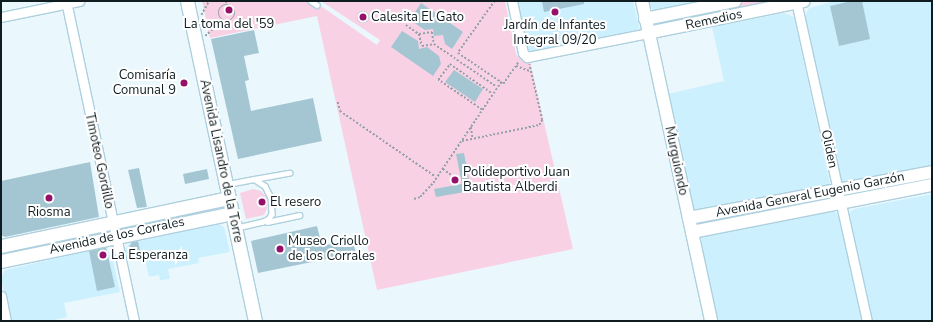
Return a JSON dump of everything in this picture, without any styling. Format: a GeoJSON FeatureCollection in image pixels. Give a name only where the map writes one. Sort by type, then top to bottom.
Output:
{"type":"FeatureCollection","features":[{"type":"Feature","properties":{"kind":"main road","name":"Avenida Lisandro de la Torre"},"geometry":{"type":"LineString","coordinates":[[187,1],[255,321]]}},
{"type":"Feature","properties":{"kind":"main road","name":"Avenida de los Corrales"},"geometry":{"type":"LineString","coordinates":[[1,246],[229,198]]}},
{"type":"Feature","properties":{"kind":"main road","name":"Avenida de los Corrales"},"geometry":{"type":"LineString","coordinates":[[1,261],[232,213]]}},
{"type":"Feature","properties":{"kind":"street"},"geometry":{"type":"LineString","coordinates":[[1,17],[66,2],[79,1]]}},
{"type":"Feature","properties":{"kind":"street"},"geometry":{"type":"LineString","coordinates":[[512,1],[525,56],[648,33]]}},
{"type":"Feature","properties":{"kind":"street","name":"Murguiondo"},"geometry":{"type":"LineString","coordinates":[[642,1],[711,321]]}},
{"type":"Feature","properties":{"kind":"street","name":"Remedios"},"geometry":{"type":"LineString","coordinates":[[645,19],[735,1]]}},
{"type":"Feature","properties":{"kind":"street","name":"Timoteo Gordillo"},"geometry":{"type":"LineString","coordinates":[[66,2],[134,321]]}},
{"type":"Feature","properties":{"kind":"street","name":"Remedios"},"geometry":{"type":"LineString","coordinates":[[648,33],[799,2]]}},
{"type":"Feature","properties":{"kind":"street","name":"Oliden"},"geometry":{"type":"LineString","coordinates":[[799,2],[867,321]]}},
{"type":"Feature","properties":{"kind":"street","name":"Avenida General Eugenio Garzón"},"geometry":{"type":"LineString","coordinates":[[689,218],[932,172]]}},
{"type":"Feature","properties":{"kind":"street","name":"Avenida General Eugenio Garzón"},"geometry":{"type":"LineString","coordinates":[[692,232],[932,185]]}},
{"type":"Feature","properties":{"kind":"street"},"geometry":{"type":"LineString","coordinates":[[1,296],[6,321]]}},
{"type":"Feature","properties":{"kind":"lane"},"geometry":{"type":"LineString","coordinates":[[311,1],[317,5]]}},
{"type":"Feature","properties":{"kind":"lane"},"geometry":{"type":"LineString","coordinates":[[226,184],[289,173]]}},
{"type":"Feature","properties":{"kind":"lane"},"geometry":{"type":"LineString","coordinates":[[254,179],[265,186],[271,198],[272,214],[264,222]]}},
{"type":"Feature","properties":{"kind":"lane"},"geometry":{"type":"LineString","coordinates":[[236,228],[299,215]]}},
{"type":"Feature","properties":{"kind":"path"},"geometry":{"type":"LineString","coordinates":[[196,44],[223,20],[230,21],[235,14],[234,9],[227,5],[226,1]]}},
{"type":"Feature","properties":{"kind":"path"},"geometry":{"type":"LineString","coordinates":[[462,141],[539,125],[542,120],[525,56],[503,84],[458,53],[495,1]]}},
{"type":"Feature","properties":{"kind":"path"},"geometry":{"type":"LineString","coordinates":[[223,20],[219,11],[227,5]]}},
{"type":"Feature","properties":{"kind":"path"},"geometry":{"type":"LineString","coordinates":[[406,25],[419,34],[422,46],[434,44],[498,88]]}},
{"type":"Feature","properties":{"kind":"path"},"geometry":{"type":"LineString","coordinates":[[419,34],[432,32],[434,44]]}},
{"type":"Feature","properties":{"kind":"path"},"geometry":{"type":"LineString","coordinates":[[482,110],[438,80],[450,64],[493,94]]}},
{"type":"Feature","properties":{"kind":"path"},"geometry":{"type":"LineString","coordinates":[[516,66],[530,71]]}},
{"type":"Feature","properties":{"kind":"path"},"geometry":{"type":"LineString","coordinates":[[414,198],[420,197],[437,178],[501,82]]}},
{"type":"Feature","properties":{"kind":"path"},"geometry":{"type":"LineString","coordinates":[[338,102],[340,111],[437,178]]}},
{"type":"Feature","properties":{"kind":"path"},"geometry":{"type":"LineString","coordinates":[[471,127],[473,139]]}},
{"type":"Feature","properties":{"kind":"path"},"geometry":{"type":"LineString","coordinates":[[443,169],[458,180]]}},
{"type":"Feature","properties":{"kind":"shaded area","name":"Polideportivo Juan Bautista Alberdi"},"geometry":{"type":"Polygon","coordinates":[[[202,1],[307,1],[316,7],[318,4],[377,45],[380,40],[321,1],[505,1],[516,54],[523,62],[530,61],[573,249],[377,290],[317,16],[210,38],[202,1]]]}},
{"type":"Feature","properties":{"kind":"shaded area"},"geometry":{"type":"Polygon","coordinates":[[[515,1],[633,1],[640,31],[527,52],[515,1]]]}},
{"type":"Feature","properties":{"kind":"shaded area"},"geometry":{"type":"Polygon","coordinates":[[[647,1],[714,1],[654,12],[647,1]]]}},
{"type":"Feature","properties":{"kind":"shaded area"},"geometry":{"type":"Polygon","coordinates":[[[750,1],[781,1],[661,23],[665,19],[750,1]]]}},
{"type":"Feature","properties":{"kind":"shaded area"},"geometry":{"type":"Polygon","coordinates":[[[835,1],[932,1],[932,171],[844,185],[841,182],[804,18],[809,8],[835,1]]]}},
{"type":"Feature","properties":{"kind":"shaded area"},"geometry":{"type":"Polygon","coordinates":[[[784,13],[794,17],[830,183],[827,187],[696,211],[691,207],[668,94],[724,81],[712,27],[784,13]]]}},
{"type":"Feature","properties":{"kind":"shaded area"},"geometry":{"type":"Polygon","coordinates":[[[253,189],[261,191],[268,199],[267,209],[264,215],[246,219],[240,193],[253,189]]]}},
{"type":"Feature","properties":{"kind":"shaded area"},"geometry":{"type":"Polygon","coordinates":[[[932,194],[932,321],[870,321],[848,216],[849,213],[854,209],[932,194]]]}},
{"type":"Feature","properties":{"kind":"shaded area"},"geometry":{"type":"Polygon","coordinates":[[[824,198],[825,200],[707,223],[708,219],[824,198]]]}},
{"type":"Feature","properties":{"kind":"shaded area"},"geometry":{"type":"Polygon","coordinates":[[[210,206],[212,212],[129,230],[127,224],[210,206]]]}},
{"type":"Feature","properties":{"kind":"shaded area"},"geometry":{"type":"Polygon","coordinates":[[[832,210],[839,215],[862,321],[718,321],[701,244],[702,237],[705,234],[832,210]]]}},
{"type":"Feature","properties":{"kind":"shaded area"},"geometry":{"type":"Polygon","coordinates":[[[219,224],[224,227],[230,252],[198,258],[199,263],[168,269],[170,279],[160,280],[159,275],[149,277],[144,255],[124,259],[124,250],[130,243],[219,224]]]}},
{"type":"Feature","properties":{"kind":"shaded area"},"geometry":{"type":"Polygon","coordinates":[[[100,230],[101,236],[35,250],[34,245],[21,248],[22,252],[8,255],[7,250],[62,238],[63,242],[75,239],[75,235],[100,230]]]}},
{"type":"Feature","properties":{"kind":"shaded area"},"geometry":{"type":"Polygon","coordinates":[[[101,248],[107,250],[112,256],[120,292],[64,303],[67,317],[50,321],[10,321],[1,278],[5,270],[101,248]]]}},
{"type":"Feature","properties":{"kind":"building"},"geometry":{"type":"Polygon","coordinates":[[[542,1],[584,1],[584,4],[544,12],[542,1]]]}},
{"type":"Feature","properties":{"kind":"building"},"geometry":{"type":"Polygon","coordinates":[[[852,1],[862,1],[870,39],[839,46],[830,6],[852,1]]]}},
{"type":"Feature","properties":{"kind":"building"},"geometry":{"type":"Polygon","coordinates":[[[421,3],[463,32],[452,49],[445,44],[443,35],[434,36],[433,29],[425,30],[410,20],[421,3]]]}},
{"type":"Feature","properties":{"kind":"building","name":"Calesita El Gato"},"geometry":{"type":"Polygon","coordinates":[[[361,11],[365,11],[369,17],[365,23],[361,23],[357,19],[357,15],[361,11]]]}},
{"type":"Feature","properties":{"kind":"building"},"geometry":{"type":"Polygon","coordinates":[[[254,30],[259,53],[244,56],[249,80],[245,81],[251,111],[313,98],[322,141],[238,159],[211,39],[254,30]]]}},
{"type":"Feature","properties":{"kind":"building"},"geometry":{"type":"Polygon","coordinates":[[[402,31],[418,41],[419,49],[427,47],[439,56],[441,64],[433,76],[391,47],[402,31]]]}},
{"type":"Feature","properties":{"kind":"building"},"geometry":{"type":"Polygon","coordinates":[[[454,70],[483,89],[475,102],[445,82],[454,70]]]}},
{"type":"Feature","properties":{"kind":"building"},"geometry":{"type":"Polygon","coordinates":[[[464,153],[471,191],[436,197],[434,189],[462,184],[456,154],[464,153]]]}},
{"type":"Feature","properties":{"kind":"building","name":"Riosma"},"geometry":{"type":"Polygon","coordinates":[[[90,162],[99,217],[5,237],[1,235],[1,181],[90,162]]]}},
{"type":"Feature","properties":{"kind":"building"},"geometry":{"type":"Polygon","coordinates":[[[139,168],[147,207],[137,208],[128,170],[139,168]]]}},
{"type":"Feature","properties":{"kind":"building"},"geometry":{"type":"Polygon","coordinates":[[[207,169],[209,179],[185,184],[183,174],[207,169]]]}},
{"type":"Feature","properties":{"kind":"building"},"geometry":{"type":"Polygon","coordinates":[[[317,226],[322,246],[352,239],[356,253],[258,273],[251,241],[317,226]]]}},
{"type":"Feature","properties":{"kind":"building"},"geometry":{"type":"Polygon","coordinates":[[[138,241],[141,255],[131,257],[129,247],[132,242],[138,241]]]}},
{"type":"Feature","properties":{"kind":"building"},"geometry":{"type":"Polygon","coordinates":[[[106,247],[115,287],[97,291],[89,251],[106,247]]]}},
{"type":"Feature","properties":{"kind":"place","name":"La toma del '59"},"geometry":{"type":"Point","coordinates":[229,10]}},
{"type":"Feature","properties":{"kind":"place","name":"Jardín de Infantes Integral 09/20"},"geometry":{"type":"Point","coordinates":[555,12]}},
{"type":"Feature","properties":{"kind":"place","name":"Calesita El Gato"},"geometry":{"type":"Point","coordinates":[363,17]}},
{"type":"Feature","properties":{"kind":"place","name":"Comisaría Comunal 9"},"geometry":{"type":"Point","coordinates":[184,83]}},
{"type":"Feature","properties":{"kind":"place","name":"Polideportivo Juan Bautista Alberdi"},"geometry":{"type":"Point","coordinates":[455,180]}},
{"type":"Feature","properties":{"kind":"place","name":"Riosma"},"geometry":{"type":"Point","coordinates":[49,198]}},
{"type":"Feature","properties":{"kind":"place","name":"El resero"},"geometry":{"type":"Point","coordinates":[262,202]}},
{"type":"Feature","properties":{"kind":"place","name":"Museo Criollo de los Corrales"},"geometry":{"type":"Point","coordinates":[280,249]}},
{"type":"Feature","properties":{"kind":"place","name":"La Esperanza"},"geometry":{"type":"Point","coordinates":[103,255]}}]}
